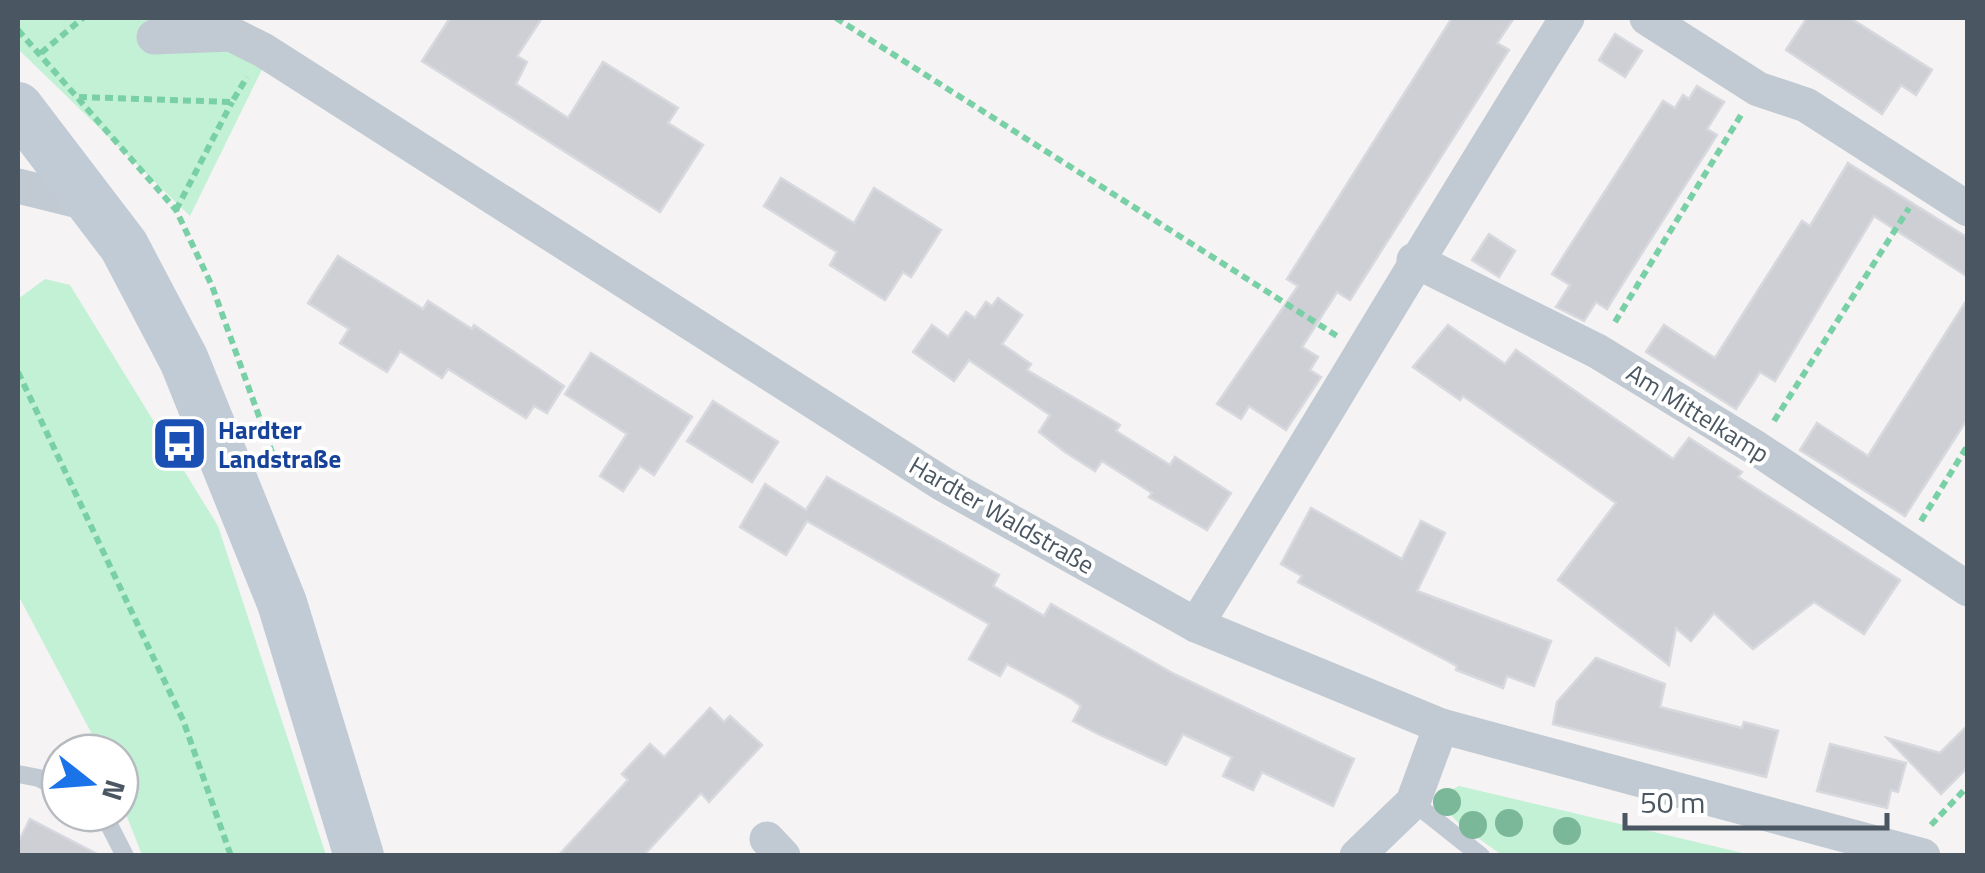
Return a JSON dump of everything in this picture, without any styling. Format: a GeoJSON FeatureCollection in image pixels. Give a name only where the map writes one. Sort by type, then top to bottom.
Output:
{"type":"FeatureCollection","features":[{"type":"Feature","properties":{"kind":"main road"},"geometry":{"type":"LineString","coordinates":[[18,107],[124,246],[206,410],[282,603],[358,856]]}},
{"type":"Feature","properties":{"kind":"street"},"geometry":{"type":"LineString","coordinates":[[1196,624],[1364,353],[1414,260],[1567,18]]}},
{"type":"Feature","properties":{"kind":"street"},"geometry":{"type":"LineString","coordinates":[[1647,18],[1758,88],[1806,105],[1968,209]]}},
{"type":"Feature","properties":{"kind":"street","name":"Hardter Waldstraße"},"geometry":{"type":"LineString","coordinates":[[154,37],[232,34],[263,50],[942,484],[1196,624],[1441,726],[1914,853]]}},
{"type":"Feature","properties":{"kind":"street"},"geometry":{"type":"LineString","coordinates":[[18,186],[91,204]]}},
{"type":"Feature","properties":{"kind":"street","name":"Am Mittelkamp"},"geometry":{"type":"LineString","coordinates":[[1414,260],[1597,352],[1756,448],[1968,590]]}},
{"type":"Feature","properties":{"kind":"street"},"geometry":{"type":"LineString","coordinates":[[1357,856],[1413,802],[1441,726]]}},
{"type":"Feature","properties":{"kind":"lane"},"geometry":{"type":"LineString","coordinates":[[1413,802],[1481,856]]}},
{"type":"Feature","properties":{"kind":"lane"},"geometry":{"type":"LineString","coordinates":[[114,833],[126,856]]}},
{"type":"Feature","properties":{"kind":"path"},"geometry":{"type":"LineString","coordinates":[[18,30],[42,53],[83,18]]}},
{"type":"Feature","properties":{"kind":"path"},"geometry":{"type":"LineString","coordinates":[[836,18],[1364,353]]}},
{"type":"Feature","properties":{"kind":"path"},"geometry":{"type":"LineString","coordinates":[[176,210],[263,50]]}},
{"type":"Feature","properties":{"kind":"path"},"geometry":{"type":"LineString","coordinates":[[1597,352],[1758,88]]}},
{"type":"Feature","properties":{"kind":"path"},"geometry":{"type":"LineString","coordinates":[[80,97],[232,102]]}},
{"type":"Feature","properties":{"kind":"path"},"geometry":{"type":"LineString","coordinates":[[1756,448],[1926,181]]}},
{"type":"Feature","properties":{"kind":"path"},"geometry":{"type":"LineString","coordinates":[[18,372],[183,720],[231,856]]}},
{"type":"Feature","properties":{"kind":"path"},"geometry":{"type":"LineString","coordinates":[[1904,547],[1968,445]]}},
{"type":"Feature","properties":{"kind":"path"},"geometry":{"type":"LineString","coordinates":[[1914,853],[1968,786]]}},
{"type":"Feature","properties":{"kind":"green space"},"geometry":{"type":"Polygon","coordinates":[[[18,18],[225,18],[273,47],[190,216],[18,49],[18,18]]]}},
{"type":"Feature","properties":{"kind":"green space"},"geometry":{"type":"Polygon","coordinates":[[[45,279],[70,285],[218,526],[326,855],[142,855],[133,833],[140,833],[140,733],[91,733],[18,595],[18,299],[45,279]]]}},
{"type":"Feature","properties":{"kind":"green space"},"geometry":{"type":"Polygon","coordinates":[[[1459,786],[1751,855],[1502,855],[1461,826],[1443,806],[1447,792],[1459,786]]]}},
{"type":"Feature","properties":{"kind":"building"},"geometry":{"type":"Polygon","coordinates":[[[450,18],[542,18],[517,56],[527,62],[516,84],[568,118],[603,62],[678,108],[668,123],[703,145],[660,212],[422,61],[450,18]]]}},
{"type":"Feature","properties":{"kind":"building"},"geometry":{"type":"Polygon","coordinates":[[[1452,18],[1514,18],[1497,43],[1509,50],[1350,300],[1337,292],[1302,347],[1318,357],[1310,370],[1321,377],[1286,430],[1249,406],[1241,419],[1217,404],[1298,286],[1287,279],[1452,18]]]}},
{"type":"Feature","properties":{"kind":"building"},"geometry":{"type":"Polygon","coordinates":[[[1807,18],[1850,18],[1932,70],[1916,95],[1901,85],[1882,114],[1786,50],[1807,18]]]}},
{"type":"Feature","properties":{"kind":"building"},"geometry":{"type":"Polygon","coordinates":[[[1615,34],[1642,51],[1625,77],[1599,60],[1615,34]]]}},
{"type":"Feature","properties":{"kind":"building"},"geometry":{"type":"Polygon","coordinates":[[[1697,86],[1724,102],[1707,129],[1717,135],[1607,309],[1596,302],[1584,321],[1556,307],[1570,285],[1552,274],[1663,101],[1675,108],[1683,95],[1689,99],[1697,86]]]}},
{"type":"Feature","properties":{"kind":"building"},"geometry":{"type":"Polygon","coordinates":[[[1848,163],[1968,238],[1968,277],[1874,216],[1775,381],[1760,372],[1736,409],[1646,352],[1664,325],[1715,358],[1802,221],[1810,226],[1848,163]]]}},
{"type":"Feature","properties":{"kind":"building"},"geometry":{"type":"Polygon","coordinates":[[[781,178],[854,223],[874,188],[941,230],[911,277],[903,272],[885,300],[830,265],[837,252],[764,206],[781,178]]]}},
{"type":"Feature","properties":{"kind":"building"},"geometry":{"type":"Polygon","coordinates":[[[1489,234],[1515,251],[1499,277],[1472,260],[1489,234]]]}},
{"type":"Feature","properties":{"kind":"building"},"geometry":{"type":"Polygon","coordinates":[[[338,256],[423,309],[428,301],[472,329],[474,325],[564,386],[547,413],[534,406],[526,418],[448,369],[442,378],[400,351],[387,372],[340,343],[349,329],[308,303],[338,256]]]}},
{"type":"Feature","properties":{"kind":"building"},"geometry":{"type":"Polygon","coordinates":[[[998,298],[1022,315],[1002,344],[1031,364],[1027,370],[1120,425],[1116,431],[1170,465],[1175,457],[1231,493],[1207,530],[1149,497],[1152,493],[1102,461],[1095,471],[1065,452],[1039,432],[1050,415],[969,360],[954,381],[913,352],[932,325],[948,337],[966,312],[975,318],[986,302],[992,306],[998,298]]]}},
{"type":"Feature","properties":{"kind":"building"},"geometry":{"type":"Polygon","coordinates":[[[1968,298],[1968,418],[1905,516],[1800,450],[1817,423],[1868,456],[1968,298]]]}},
{"type":"Feature","properties":{"kind":"building"},"geometry":{"type":"Polygon","coordinates":[[[1448,325],[1505,364],[1516,350],[1673,459],[1689,438],[1742,472],[1738,477],[1900,580],[1864,634],[1814,602],[1753,649],[1714,613],[1691,641],[1676,628],[1669,665],[1558,580],[1616,503],[1463,396],[1460,400],[1413,367],[1448,325]]]}},
{"type":"Feature","properties":{"kind":"building"},"geometry":{"type":"Polygon","coordinates":[[[591,353],[692,417],[654,475],[640,466],[623,491],[600,476],[627,434],[565,394],[591,353]]]}},
{"type":"Feature","properties":{"kind":"building"},"geometry":{"type":"Polygon","coordinates":[[[713,401],[778,442],[752,482],[687,441],[713,401]]]}},
{"type":"Feature","properties":{"kind":"building"},"geometry":{"type":"Polygon","coordinates":[[[827,477],[999,575],[993,586],[1044,616],[1051,604],[1174,674],[1354,759],[1333,806],[1262,772],[1253,790],[1223,776],[1232,757],[1183,734],[1166,765],[1098,734],[1073,721],[1081,706],[1072,699],[1007,664],[1000,676],[969,659],[989,624],[807,521],[786,555],[740,527],[765,484],[806,510],[827,477]]]}},
{"type":"Feature","properties":{"kind":"building"},"geometry":{"type":"Polygon","coordinates":[[[1311,508],[1402,559],[1421,521],[1445,533],[1417,591],[1551,641],[1534,686],[1507,676],[1503,688],[1456,670],[1457,666],[1298,582],[1302,576],[1281,564],[1311,508]]]}},
{"type":"Feature","properties":{"kind":"building"},"geometry":{"type":"Polygon","coordinates":[[[1596,658],[1665,684],[1660,707],[1742,728],[1744,722],[1778,731],[1766,777],[1553,724],[1557,702],[1596,658]]]}},
{"type":"Feature","properties":{"kind":"building"},"geometry":{"type":"Polygon","coordinates":[[[710,708],[724,722],[730,716],[762,745],[709,802],[701,793],[643,856],[558,856],[628,780],[622,774],[650,744],[664,757],[710,708]]]}},
{"type":"Feature","properties":{"kind":"building"},"geometry":{"type":"Polygon","coordinates":[[[1968,725],[1968,767],[1941,794],[1887,738],[1940,753],[1968,725]]]}},
{"type":"Feature","properties":{"kind":"building"},"geometry":{"type":"Polygon","coordinates":[[[1830,744],[1906,763],[1898,792],[1891,790],[1887,808],[1817,791],[1830,744]]]}},
{"type":"Feature","properties":{"kind":"building"},"geometry":{"type":"Polygon","coordinates":[[[30,819],[40,824],[40,833],[57,833],[101,856],[18,856],[18,843],[30,819]]]}},
{"type":"Feature","properties":{"kind":"place","name":"Hardter Landstraße"},"geometry":{"type":"Point","coordinates":[179,444]}}]}
